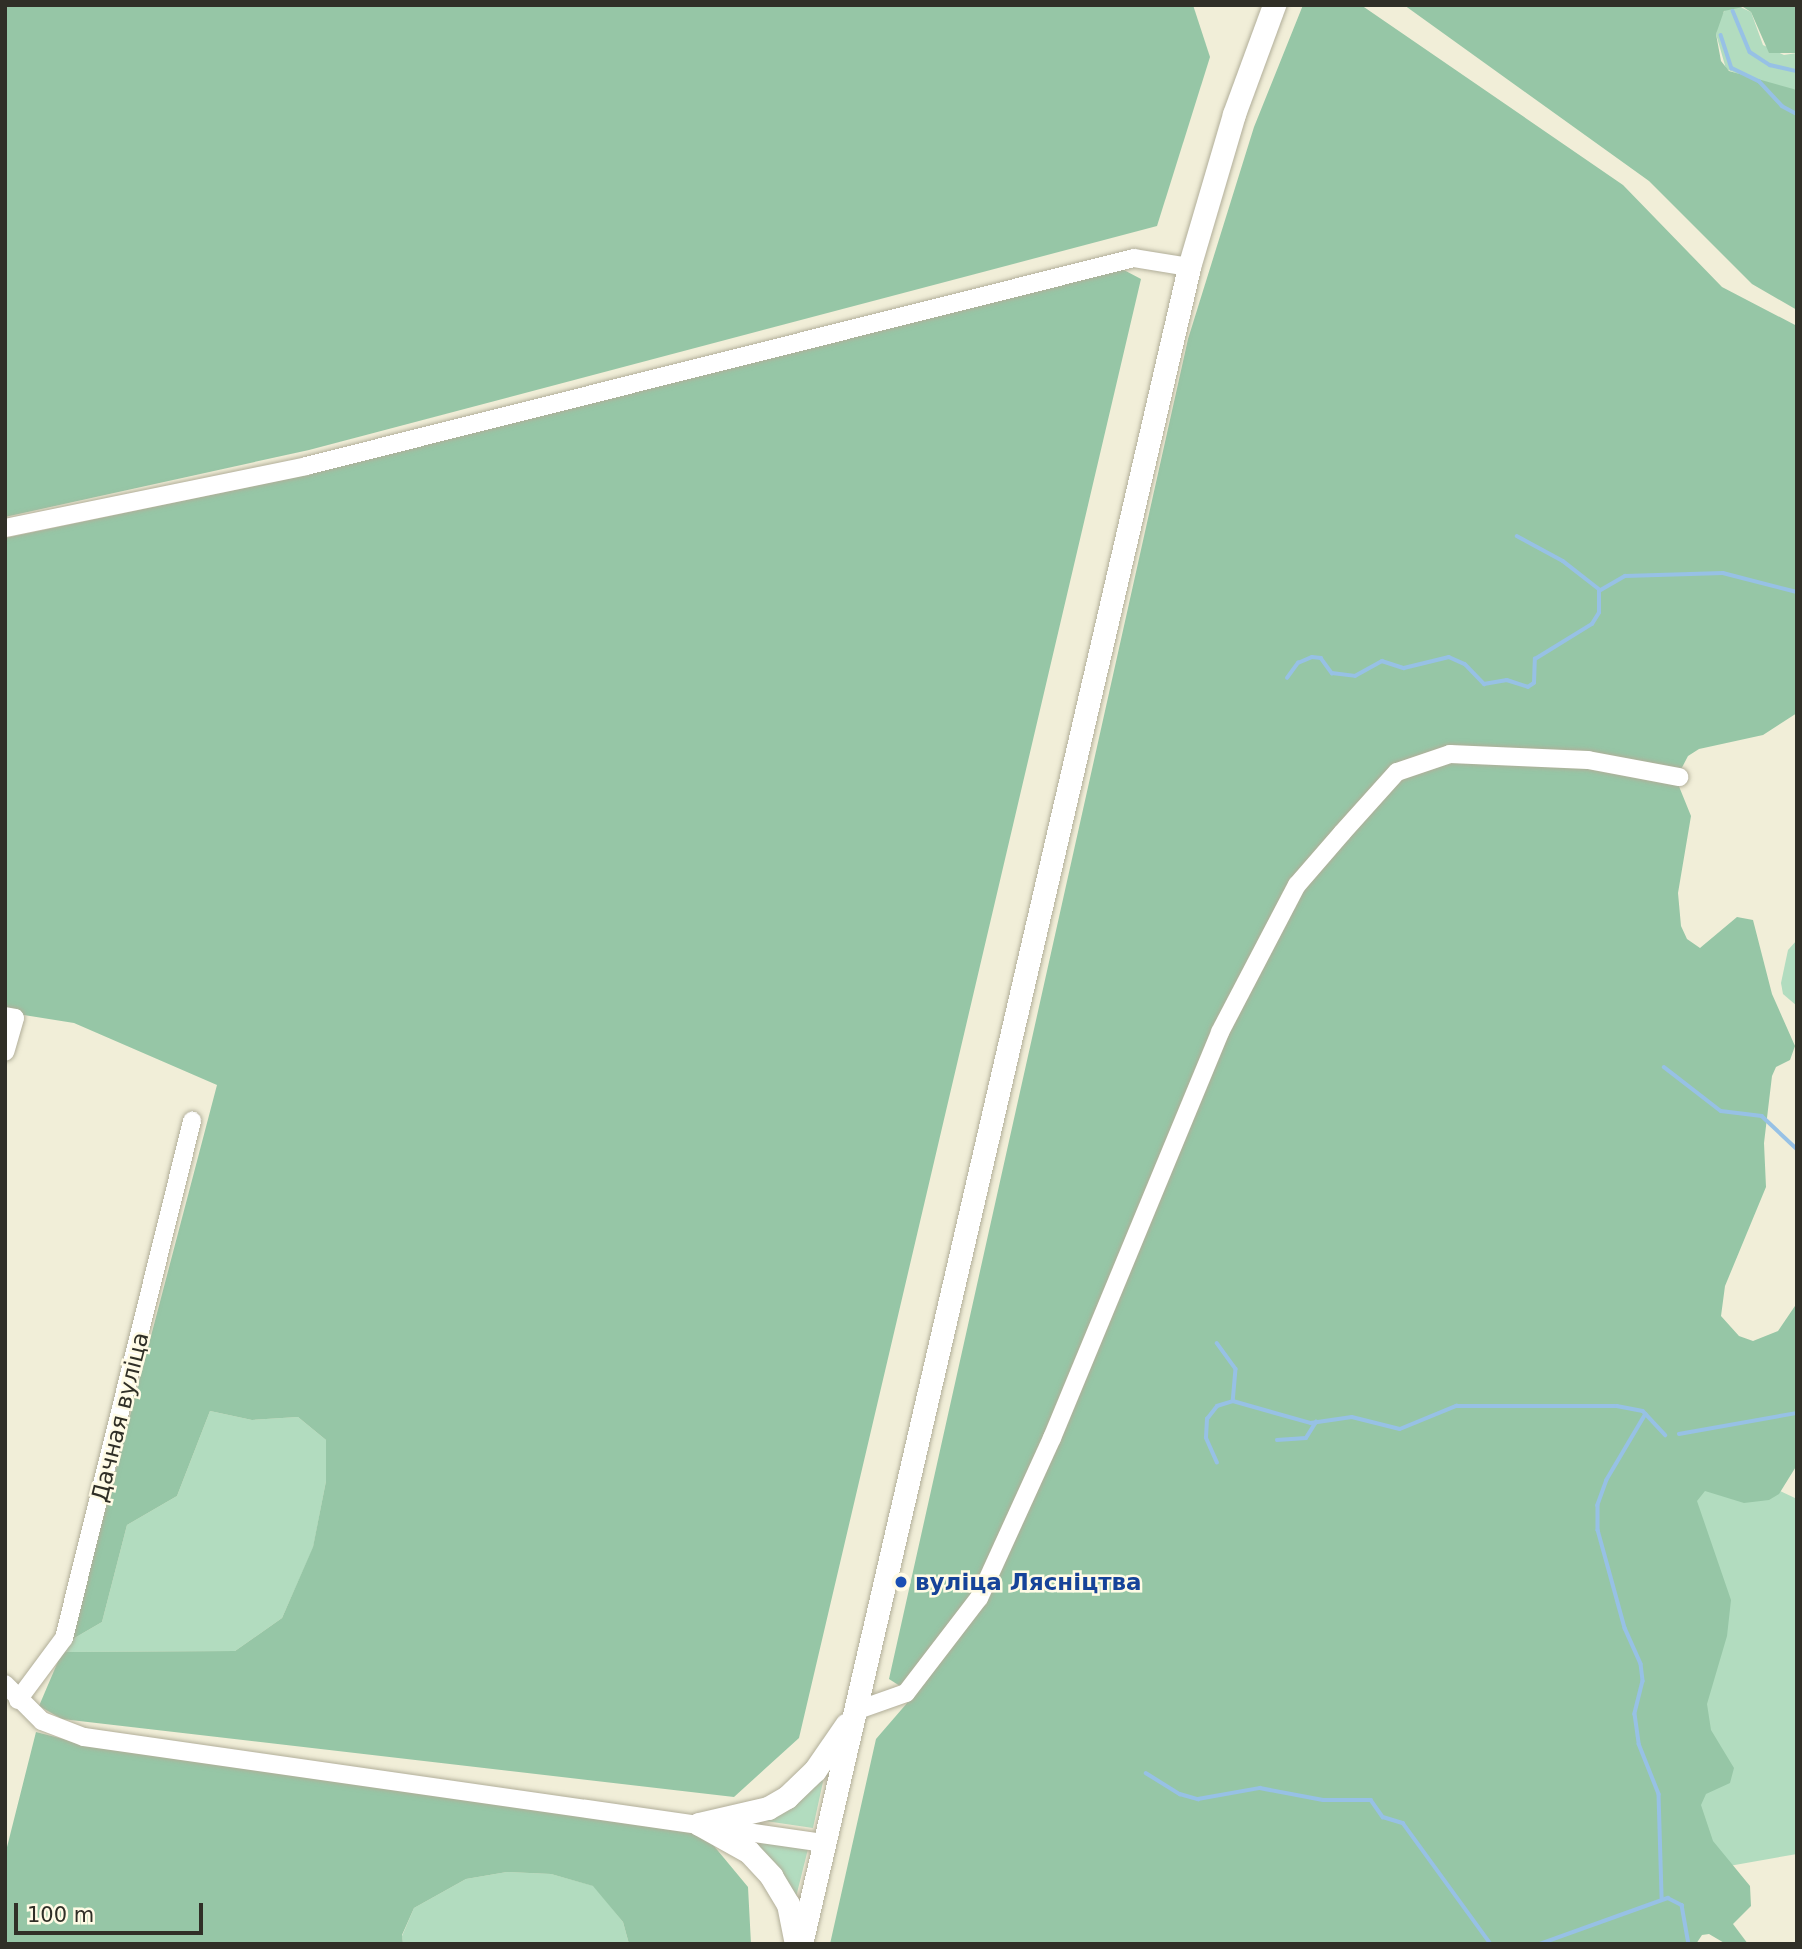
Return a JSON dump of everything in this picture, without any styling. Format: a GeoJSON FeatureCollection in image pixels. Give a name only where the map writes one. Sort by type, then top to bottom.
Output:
{"type":"FeatureCollection","features":[{"type":"Feature","properties":{"kind":"main road"},"geometry":{"type":"LineString","coordinates":[[798,1944],[855,1711],[1189,267],[1234,114],[1274,5]]}},
{"type":"Feature","properties":{"kind":"main road"},"geometry":{"type":"LineString","coordinates":[[699,1824],[768,1808],[787,1797],[816,1770],[855,1711]]}},
{"type":"Feature","properties":{"kind":"main road"},"geometry":{"type":"LineString","coordinates":[[699,1824],[740,1846],[771,1876],[792,1914],[798,1944]]}},
{"type":"Feature","properties":{"kind":"street"},"geometry":{"type":"LineString","coordinates":[[5,528],[306,466],[1134,258],[1189,267]]}},
{"type":"Feature","properties":{"kind":"street"},"geometry":{"type":"LineString","coordinates":[[855,1711],[906,1693],[979,1598],[1052,1438],[1220,1032],[1297,885],[1342,833],[1397,772],[1450,754],[1588,760],[1679,777]]}},
{"type":"Feature","properties":{"kind":"street"},"geometry":{"type":"LineString","coordinates":[[5,1052],[10,1017]]}},
{"type":"Feature","properties":{"kind":"street","name":"Дачная вуліца"},"geometry":{"type":"LineString","coordinates":[[18,1700],[64,1638],[192,1121]]}},
{"type":"Feature","properties":{"kind":"street"},"geometry":{"type":"LineString","coordinates":[[5,1684],[18,1700],[52,1727],[84,1737],[824,1843]]}},
{"type":"Feature","properties":{"kind":"green space"},"geometry":{"type":"Polygon","coordinates":[[[5,5],[1193,5],[1210,57],[1157,226],[309,450],[5,517],[5,5]]]}},
{"type":"Feature","properties":{"kind":"green space"},"geometry":{"type":"Polygon","coordinates":[[[1303,5],[1361,5],[1623,185],[1722,287],[1797,326],[1797,713],[1763,735],[1699,749],[1688,756],[1676,779],[1691,816],[1678,893],[1681,926],[1687,939],[1700,948],[1737,917],[1753,920],[1772,994],[1795,1046],[1790,1060],[1776,1067],[1772,1076],[1764,1143],[1766,1187],[1725,1286],[1721,1316],[1739,1336],[1753,1341],[1778,1331],[1797,1303],[1797,1465],[1779,1494],[1769,1500],[1744,1503],[1705,1491],[1697,1501],[1731,1600],[1727,1636],[1707,1704],[1711,1730],[1734,1768],[1730,1783],[1706,1794],[1701,1805],[1713,1841],[1750,1886],[1751,1906],[1733,1924],[1748,1944],[1726,1944],[1709,1934],[1702,1935],[1696,1944],[830,1944],[876,1739],[914,1695],[889,1679],[1188,339],[1254,127],[1303,5]]]}},
{"type":"Feature","properties":{"kind":"green space"},"geometry":{"type":"Polygon","coordinates":[[[1404,5],[1797,5],[1797,53],[1769,53],[1751,12],[1743,7],[1724,11],[1716,34],[1721,61],[1729,71],[1797,90],[1797,310],[1752,284],[1649,181],[1404,5]]]}},
{"type":"Feature","properties":{"kind":"green space"},"geometry":{"type":"Polygon","coordinates":[[[1738,6],[1751,12],[1763,45],[1784,55],[1797,53],[1797,90],[1763,84],[1726,69],[1716,34],[1718,21],[1727,7],[1738,6]]]}},
{"type":"Feature","properties":{"kind":"green space"},"geometry":{"type":"Polygon","coordinates":[[[1122,269],[1141,279],[799,1738],[734,1797],[62,1719],[39,1706],[62,1652],[235,1651],[282,1618],[313,1547],[326,1481],[326,1440],[298,1417],[252,1420],[210,1411],[177,1496],[127,1525],[102,1622],[71,1640],[217,1085],[74,1023],[5,1012],[5,538],[301,476],[1122,269]]]}},
{"type":"Feature","properties":{"kind":"green space"},"geometry":{"type":"Polygon","coordinates":[[[1797,940],[1797,1006],[1783,994],[1781,983],[1788,950],[1797,940]]]}},
{"type":"Feature","properties":{"kind":"green space"},"geometry":{"type":"Polygon","coordinates":[[[210,1411],[252,1420],[298,1417],[326,1440],[326,1481],[313,1548],[282,1618],[235,1651],[62,1652],[71,1640],[102,1622],[127,1525],[177,1496],[210,1411]]]}},
{"type":"Feature","properties":{"kind":"green space"},"geometry":{"type":"Polygon","coordinates":[[[1715,1460],[1797,1499],[1797,1854],[1616,1886],[1523,1563],[1715,1460]]]}},
{"type":"Feature","properties":{"kind":"green space"},"geometry":{"type":"Polygon","coordinates":[[[36,1732],[79,1743],[704,1834],[748,1887],[751,1944],[629,1944],[623,1922],[593,1886],[551,1874],[507,1872],[466,1879],[414,1908],[402,1935],[403,1944],[5,1944],[5,1855],[36,1732]]]}},
{"type":"Feature","properties":{"kind":"green space"},"geometry":{"type":"Polygon","coordinates":[[[824,1777],[813,1828],[758,1820],[820,1778],[824,1777]]]}},
{"type":"Feature","properties":{"kind":"green space"},"geometry":{"type":"Polygon","coordinates":[[[746,1840],[808,1849],[795,1901],[746,1840]]]}},
{"type":"Feature","properties":{"kind":"green space"},"geometry":{"type":"Polygon","coordinates":[[[507,1872],[551,1874],[594,1886],[623,1922],[629,1944],[403,1944],[402,1936],[414,1908],[466,1879],[507,1872]]]}},
{"type":"Feature","properties":{"kind":"waterway"},"geometry":{"type":"LineString","coordinates":[[1733,11],[1750,52],[1770,65],[1797,71]]}},
{"type":"Feature","properties":{"kind":"waterway"},"geometry":{"type":"LineString","coordinates":[[1721,35],[1732,68],[1759,81],[1782,106],[1797,114]]}},
{"type":"Feature","properties":{"kind":"waterway"},"geometry":{"type":"LineString","coordinates":[[1517,536],[1563,561],[1599,589]]}},
{"type":"Feature","properties":{"kind":"waterway"},"geometry":{"type":"LineString","coordinates":[[1287,678],[1298,663],[1312,657],[1321,658],[1332,673],[1355,676],[1382,661],[1404,668],[1449,657],[1465,664],[1484,684],[1507,680],[1528,687],[1534,683],[1535,659],[1592,624],[1599,613],[1599,591],[1625,576],[1723,573],[1797,592]]}},
{"type":"Feature","properties":{"kind":"waterway"},"geometry":{"type":"LineString","coordinates":[[1664,1067],[1721,1111],[1762,1116],[1797,1149]]}},
{"type":"Feature","properties":{"kind":"waterway"},"geometry":{"type":"LineString","coordinates":[[1217,1343],[1236,1369],[1233,1401]]}},
{"type":"Feature","properties":{"kind":"waterway"},"geometry":{"type":"LineString","coordinates":[[1217,1463],[1206,1438],[1207,1419],[1217,1406],[1233,1401],[1311,1423],[1352,1417],[1400,1429],[1456,1406],[1617,1406],[1643,1411],[1665,1435]]}},
{"type":"Feature","properties":{"kind":"waterway"},"geometry":{"type":"LineString","coordinates":[[1679,1434],[1797,1413]]}},
{"type":"Feature","properties":{"kind":"waterway"},"geometry":{"type":"LineString","coordinates":[[1646,1414],[1607,1480],[1598,1505],[1598,1530],[1625,1628],[1641,1664],[1643,1681],[1635,1714],[1639,1744],[1659,1794],[1662,1898]]}},
{"type":"Feature","properties":{"kind":"waterway"},"geometry":{"type":"LineString","coordinates":[[1277,1440],[1306,1438],[1316,1422]]}},
{"type":"Feature","properties":{"kind":"waterway"},"geometry":{"type":"LineString","coordinates":[[1146,1773],[1180,1794],[1198,1799],[1260,1788],[1323,1800],[1371,1800],[1383,1817],[1403,1823],[1491,1944]]}},
{"type":"Feature","properties":{"kind":"waterway"},"geometry":{"type":"LineString","coordinates":[[1540,1944],[1668,1898],[1682,1905],[1689,1944]]}},
{"type":"Feature","properties":{"kind":"place","name":"вуліца Лясніцтва"},"geometry":{"type":"Point","coordinates":[901,1582]}}]}
